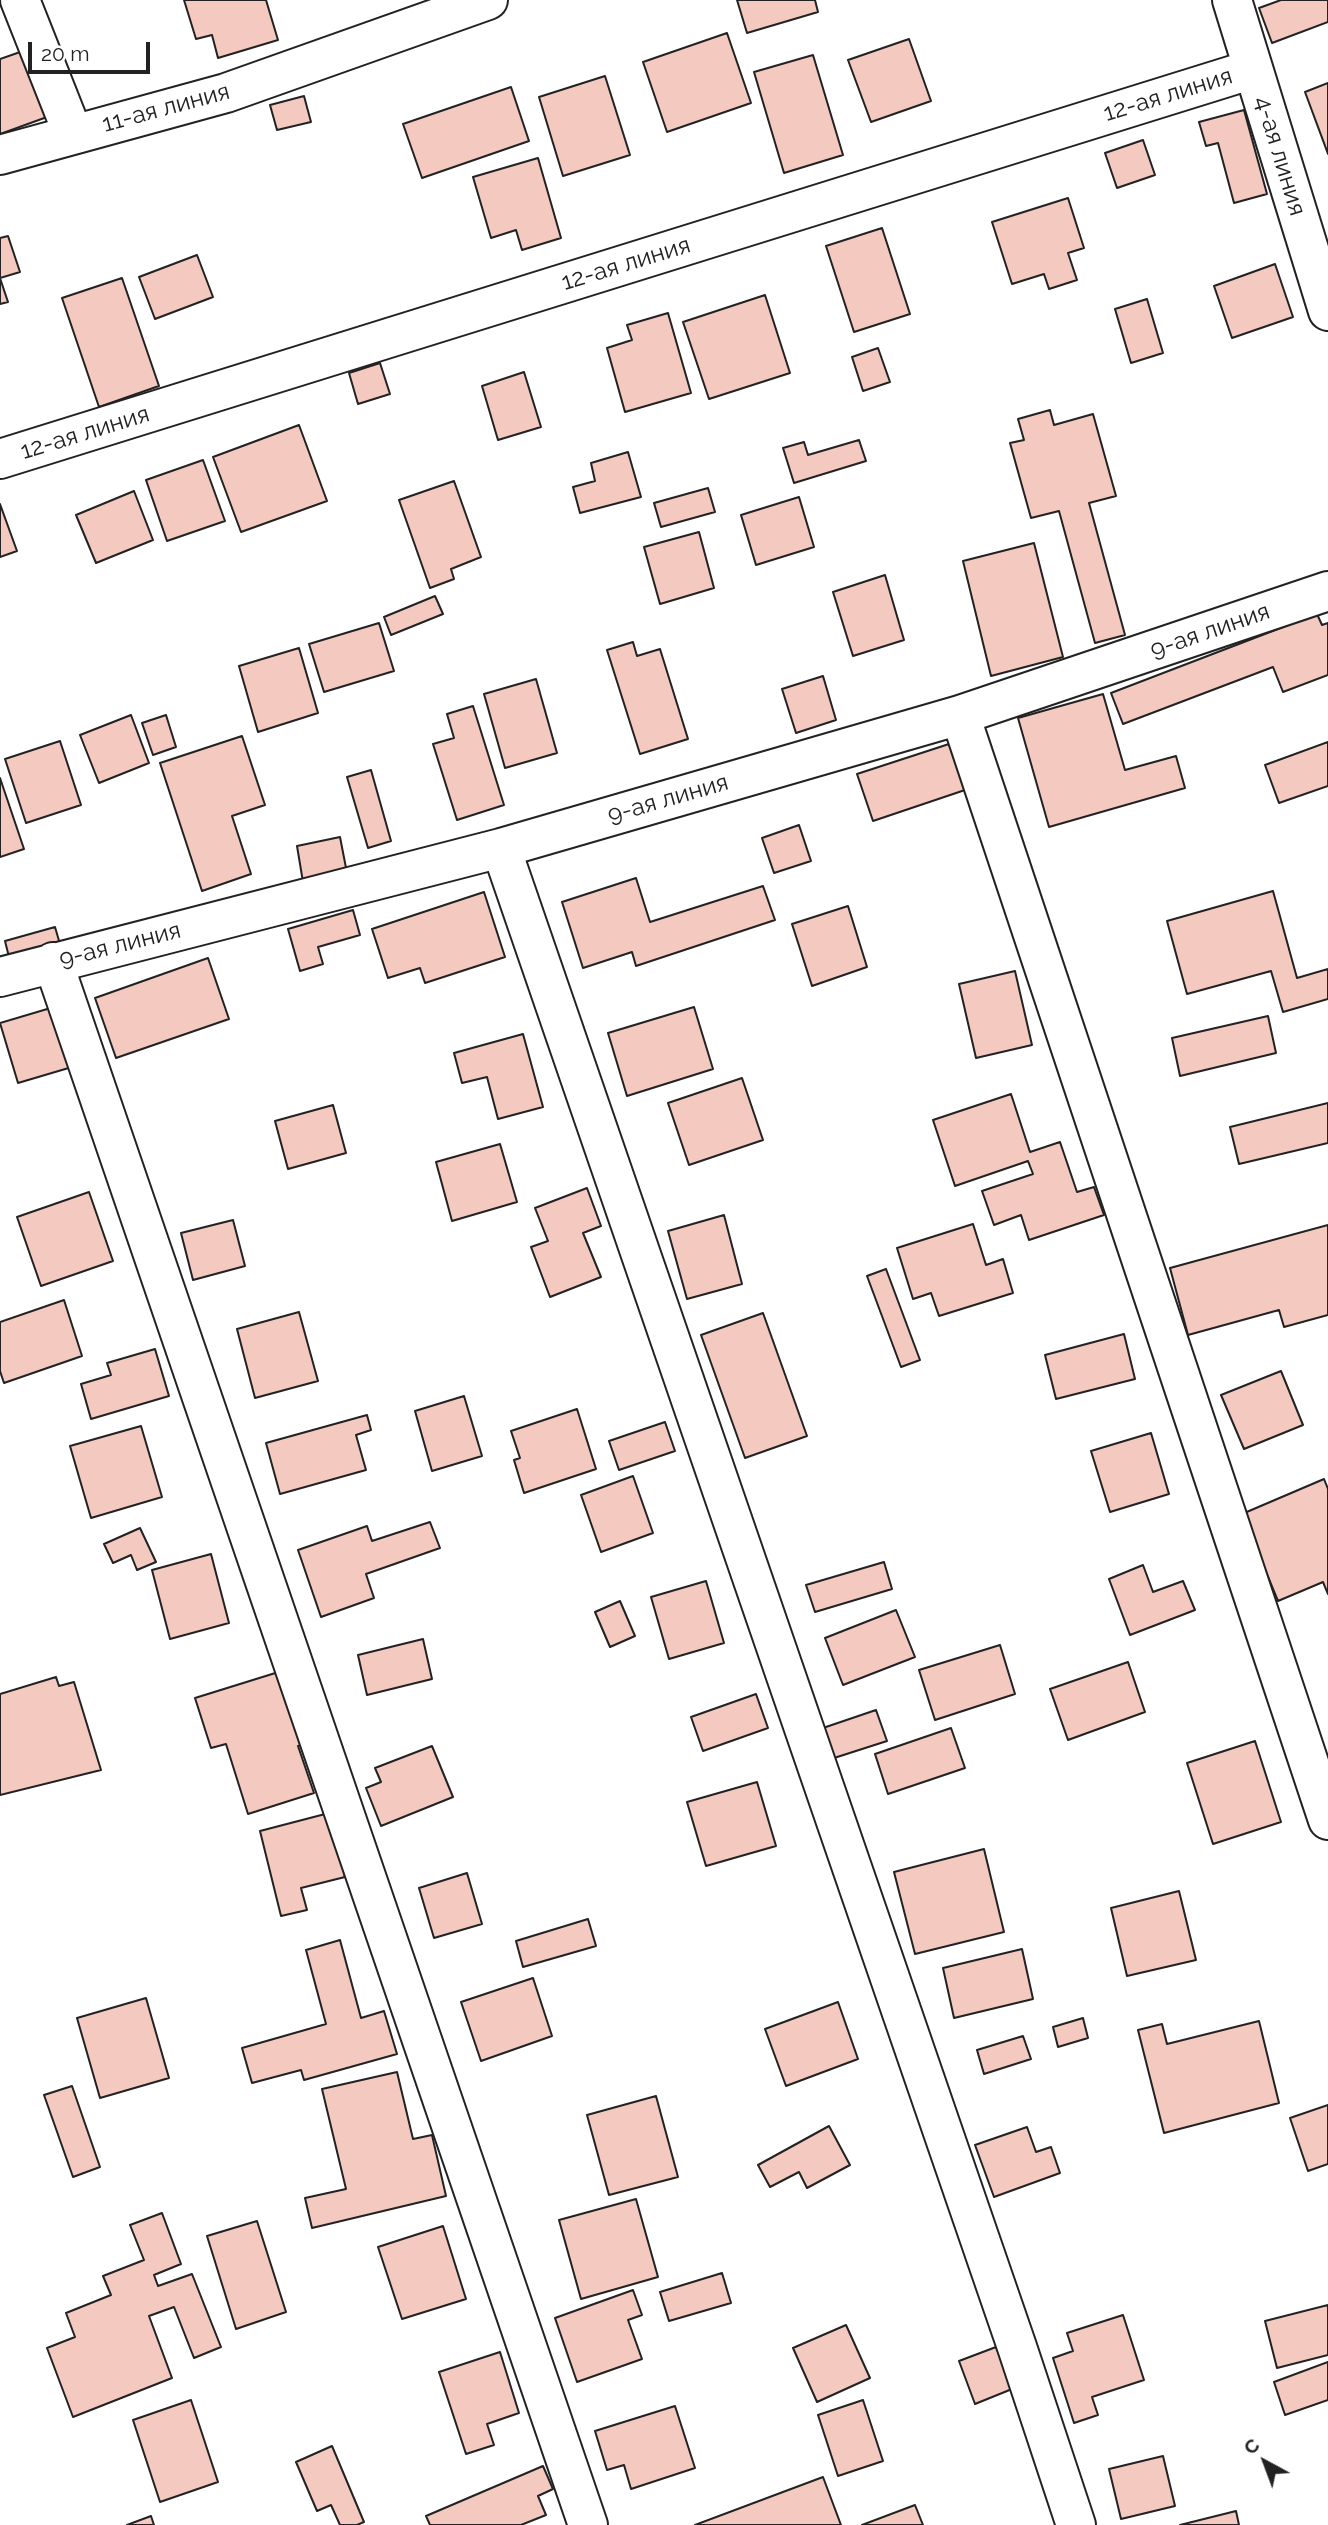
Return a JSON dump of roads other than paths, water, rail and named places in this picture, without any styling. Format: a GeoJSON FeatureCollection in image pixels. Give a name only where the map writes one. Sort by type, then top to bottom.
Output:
{"type":"FeatureCollection","features":[{"type":"Feature","properties":{"kind":"street"},"geometry":{"type":"LineString","coordinates":[[20,0],[73,134]]}},
{"type":"Feature","properties":{"kind":"street","name":"11-ая линия"},"geometry":{"type":"LineString","coordinates":[[0,155],[226,93],[488,0]]}},
{"type":"Feature","properties":{"kind":"street","name":"4-ая линия"},"geometry":{"type":"LineString","coordinates":[[1232,0],[1328,311]]}},
{"type":"Feature","properties":{"kind":"street","name":"12-ая линия"},"geometry":{"type":"LineString","coordinates":[[0,459],[1253,69]]}},
{"type":"Feature","properties":{"kind":"street","name":"9-ая линия"},"geometry":{"type":"LineString","coordinates":[[0,977],[501,848],[960,715],[1328,591]]}},
{"type":"Feature","properties":{"kind":"street"},"geometry":{"type":"LineString","coordinates":[[960,715],[1328,1820]]}},
{"type":"Feature","properties":{"kind":"street"},"geometry":{"type":"LineString","coordinates":[[501,848],[1076,2525]]}},
{"type":"Feature","properties":{"kind":"street"},"geometry":{"type":"LineString","coordinates":[[53,962],[588,2525]]}}]}
